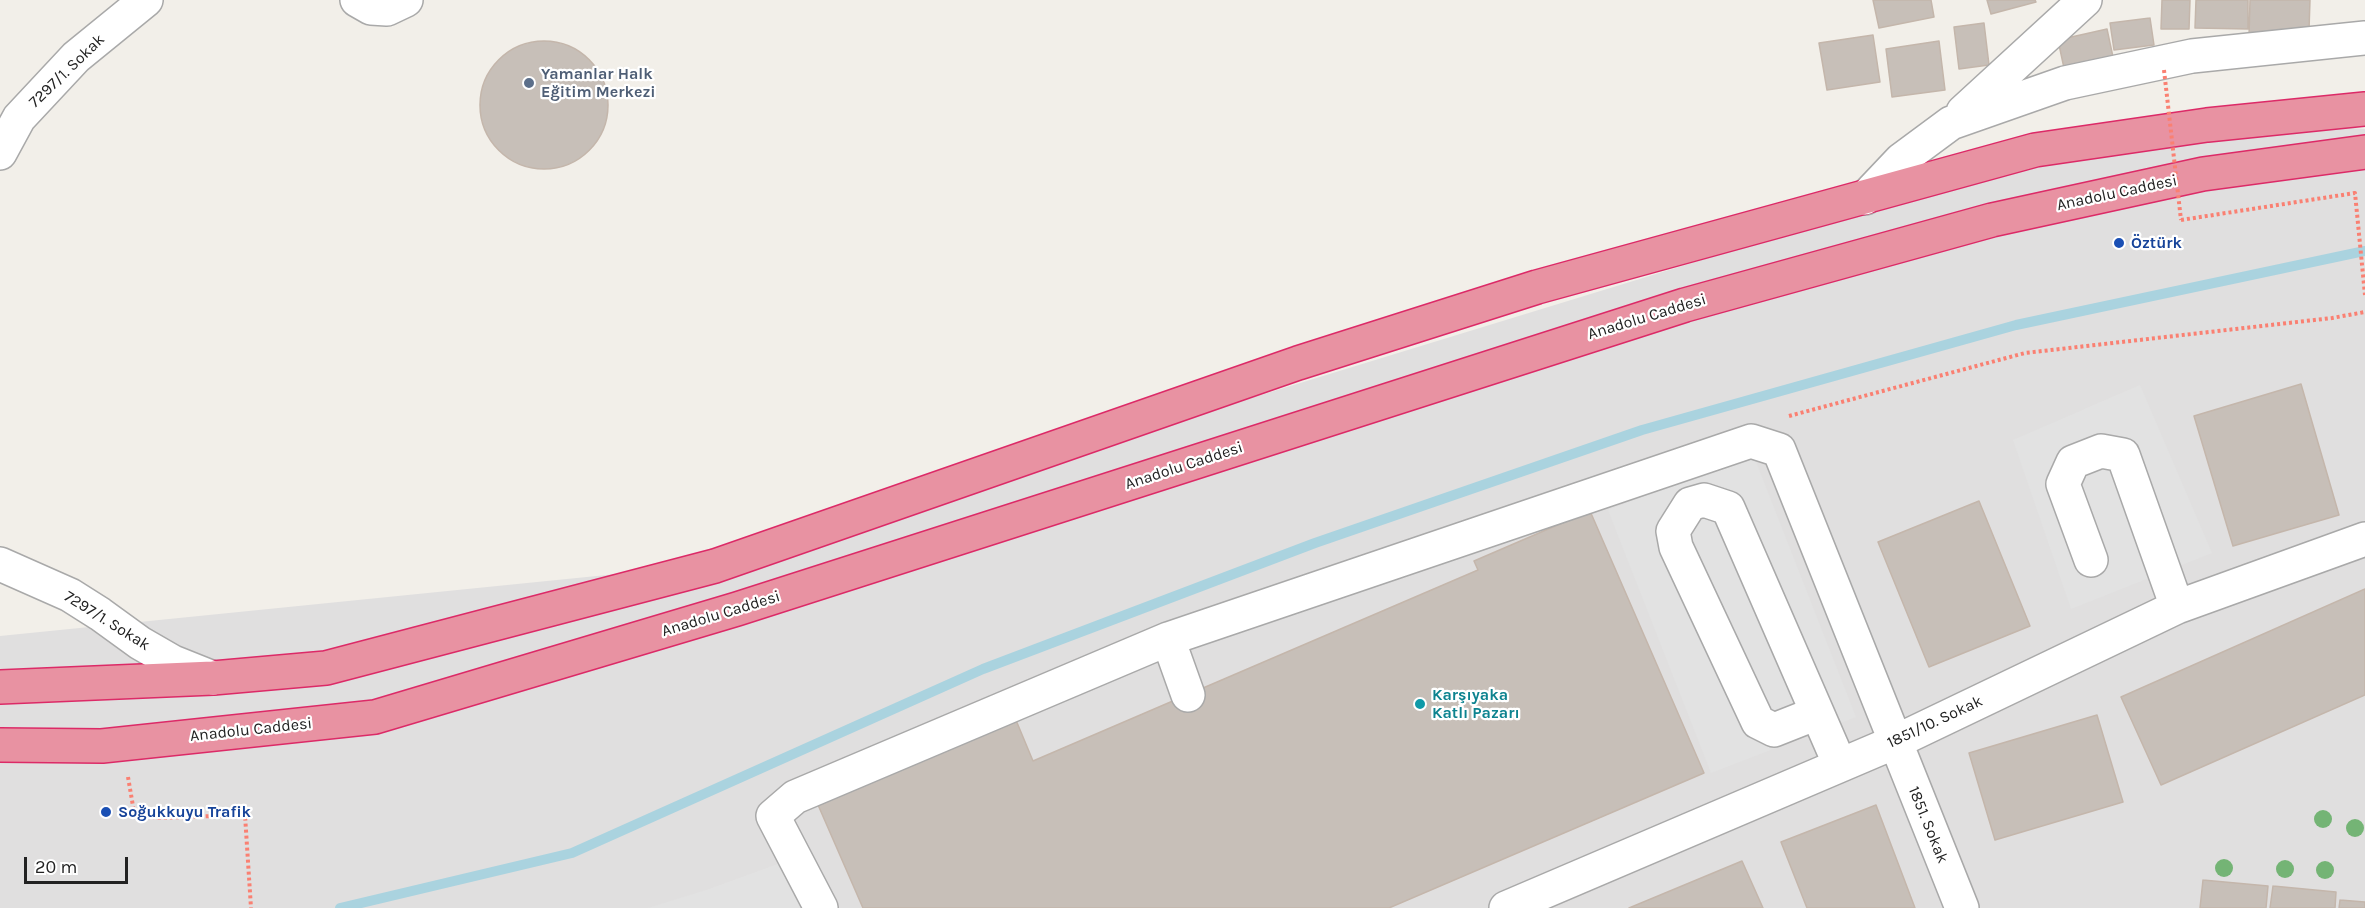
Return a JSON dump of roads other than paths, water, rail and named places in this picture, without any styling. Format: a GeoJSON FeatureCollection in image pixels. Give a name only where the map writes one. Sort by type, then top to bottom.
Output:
{"type":"FeatureCollection","features":[{"type":"Feature","properties":{"kind":"highway"},"geometry":{"type":"LineString","coordinates":[[0,687],[213,678],[326,668],[715,566],[1298,363],[1537,287],[2036,150],[2207,125],[2365,109]]}},
{"type":"Feature","properties":{"kind":"highway","name":"Anadolu Caddesi"},"geometry":{"type":"LineString","coordinates":[[0,745],[102,746],[375,717],[737,609],[1685,304],[1992,220],[2203,174],[2365,152]]}},
{"type":"Feature","properties":{"kind":"street","name":"7297/1. Sokak"},"geometry":{"type":"LineString","coordinates":[[0,153],[19,118],[76,57],[146,0]]}},
{"type":"Feature","properties":{"kind":"street"},"geometry":{"type":"LineString","coordinates":[[357,0],[370,8],[387,9],[406,0]]}},
{"type":"Feature","properties":{"kind":"street"},"geometry":{"type":"LineString","coordinates":[[1864,198],[1901,160],[1951,123],[2085,0]]}},
{"type":"Feature","properties":{"kind":"street"},"geometry":{"type":"LineString","coordinates":[[1951,123],[2065,83],[2192,56],[2365,38]]}},
{"type":"Feature","properties":{"kind":"street","name":"1851. Sokak"},"geometry":{"type":"LineString","coordinates":[[1168,639],[1751,441],[1772,447],[1779,450],[1962,908]]}},
{"type":"Feature","properties":{"kind":"street"},"geometry":{"type":"LineString","coordinates":[[2091,560],[2063,484],[2073,462],[2101,451],[2123,455],[2177,607]]}},
{"type":"Feature","properties":{"kind":"street"},"geometry":{"type":"LineString","coordinates":[[1817,713],[1774,730],[1758,722],[1676,547],[1673,531],[1690,504],[1704,500],[1728,508],[1840,765]]}},
{"type":"Feature","properties":{"kind":"street","name":"1851/10. Sokak"},"geometry":{"type":"LineString","coordinates":[[1506,908],[1895,742],[2177,607],[2365,539]]}},
{"type":"Feature","properties":{"kind":"street","name":"7297/1. Sokak"},"geometry":{"type":"LineString","coordinates":[[0,564],[70,596],[140,643],[173,662],[213,678]]}},
{"type":"Feature","properties":{"kind":"street"},"geometry":{"type":"LineString","coordinates":[[821,908],[772,816],[795,797],[1168,639],[1188,695]]}},
{"type":"Feature","properties":{"kind":"waterway"},"geometry":{"type":"LineString","coordinates":[[340,908],[572,853],[983,669],[1315,543],[1642,430],[2016,325],[2365,251]]}},
{"type":"Feature","properties":{"kind":"place","name":"Yamanlar Halk Eğitim Merkezi"},"geometry":{"type":"Point","coordinates":[529,83]}},
{"type":"Feature","properties":{"kind":"place","name":"Öztürk"},"geometry":{"type":"Point","coordinates":[2119,243]}},
{"type":"Feature","properties":{"kind":"place","name":"Karşıyaka Katlı Pazarı"},"geometry":{"type":"Point","coordinates":[1420,704]}},
{"type":"Feature","properties":{"kind":"place","name":"Soğukkuyu Trafik"},"geometry":{"type":"Point","coordinates":[106,812]}}]}
